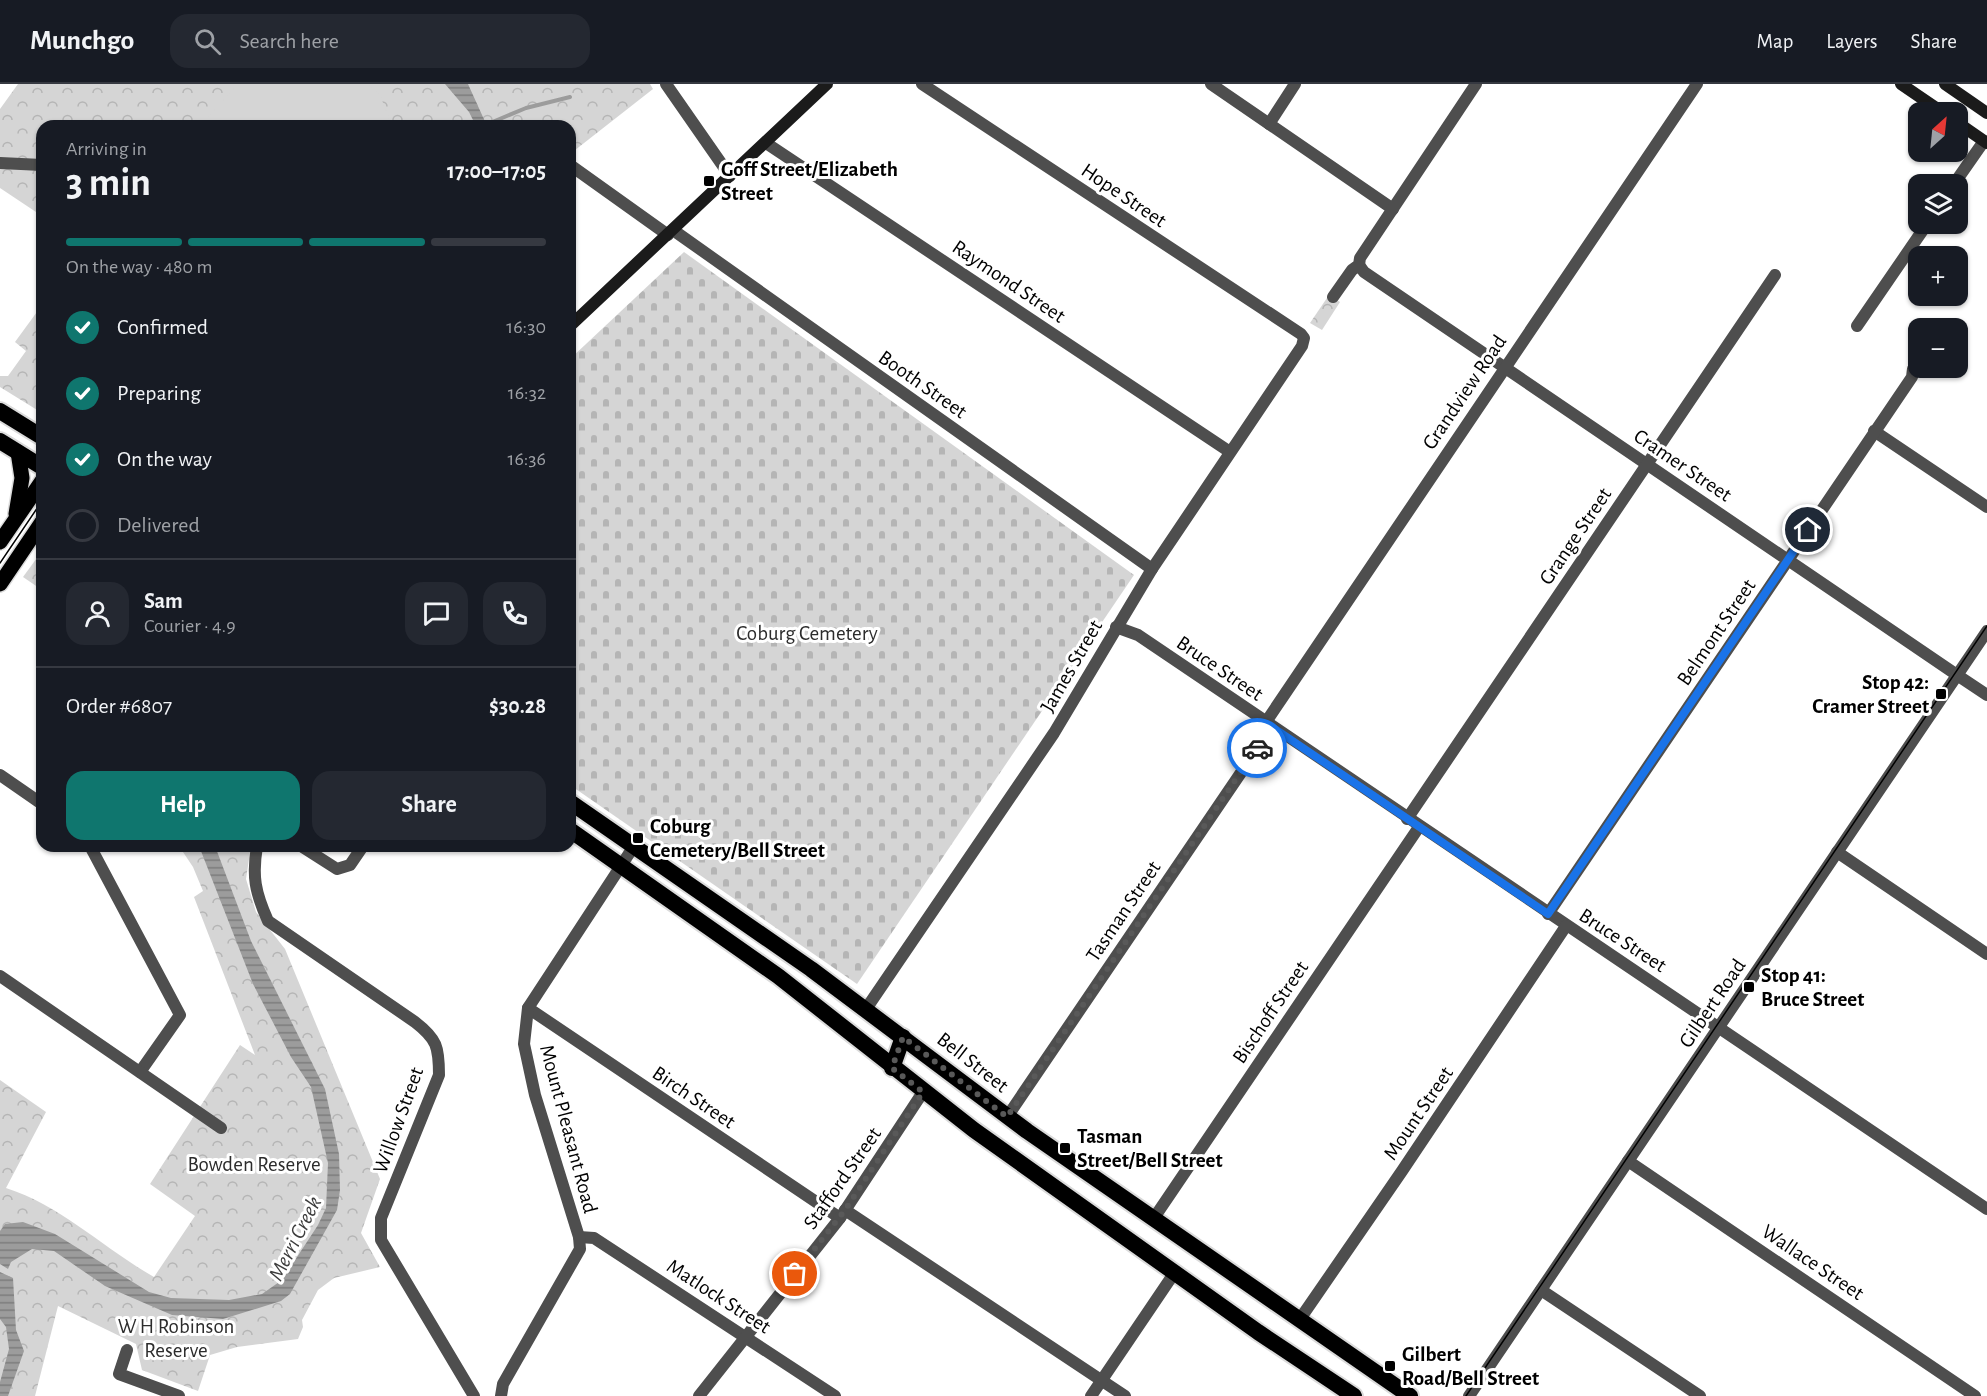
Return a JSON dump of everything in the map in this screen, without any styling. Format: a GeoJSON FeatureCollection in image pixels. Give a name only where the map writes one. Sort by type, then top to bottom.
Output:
{"type":"FeatureCollection","features":[{"type":"Feature","properties":{"kind":"highway"},"geometry":{"type":"LineString","coordinates":[[0,411],[36,433]]}},
{"type":"Feature","properties":{"kind":"highway"},"geometry":{"type":"LineString","coordinates":[[0,441],[36,462]]}},
{"type":"Feature","properties":{"kind":"highway","name":"Bell Street"},"geometry":{"type":"LineString","coordinates":[[576,806],[866,1009],[1007,1117],[1410,1396]]}},
{"type":"Feature","properties":{"kind":"highway"},"geometry":{"type":"LineString","coordinates":[[576,834],[778,976],[923,1092],[1175,1272],[1354,1396]]}},
{"type":"Feature","properties":{"kind":"highway"},"geometry":{"type":"LineString","coordinates":[[892,1068],[903,1037]]}},
{"type":"Feature","properties":{"kind":"main road"},"geometry":{"type":"LineString","coordinates":[[576,320],[827,84]]}},
{"type":"Feature","properties":{"kind":"main road"},"geometry":{"type":"LineString","coordinates":[[1901,84],[1927,102]]}},
{"type":"Feature","properties":{"kind":"main road"},"geometry":{"type":"LineString","coordinates":[[1945,84],[1987,113]]}},
{"type":"Feature","properties":{"kind":"main road"},"geometry":{"type":"LineString","coordinates":[[1968,129],[1986,140]]}},
{"type":"Feature","properties":{"kind":"main road"},"geometry":{"type":"LineString","coordinates":[[15,520],[22,478],[18,452]]}},
{"type":"Feature","properties":{"kind":"main road"},"geometry":{"type":"LineString","coordinates":[[0,542],[36,490]]}},
{"type":"Feature","properties":{"kind":"main road"},"geometry":{"type":"LineString","coordinates":[[0,584],[36,532]]}},
{"type":"Feature","properties":{"kind":"main road"},"geometry":{"type":"LineString","coordinates":[[25,549],[36,543]]}},
{"type":"Feature","properties":{"kind":"street"},"geometry":{"type":"LineString","coordinates":[[666,84],[730,176]]}},
{"type":"Feature","properties":{"kind":"street","name":"Hope Street"},"geometry":{"type":"LineString","coordinates":[[922,84],[1304,338]]}},
{"type":"Feature","properties":{"kind":"street"},"geometry":{"type":"LineString","coordinates":[[1210,84],[1393,209]]}},
{"type":"Feature","properties":{"kind":"street"},"geometry":{"type":"LineString","coordinates":[[1269,124],[1295,84]]}},
{"type":"Feature","properties":{"kind":"street"},"geometry":{"type":"LineString","coordinates":[[1334,297],[1352,270],[1359,265],[1360,258],[1476,84]]}},
{"type":"Feature","properties":{"kind":"street","name":"Grandview Road"},"geometry":{"type":"LineString","coordinates":[[1269,724],[1503,369],[1696,84]]}},
{"type":"Feature","properties":{"kind":"street"},"geometry":{"type":"LineString","coordinates":[[1961,174],[1986,140]]}},
{"type":"Feature","properties":{"kind":"street","name":"Raymond Street"},"geometry":{"type":"LineString","coordinates":[[766,143],[1230,452]]}},
{"type":"Feature","properties":{"kind":"street"},"geometry":{"type":"LineString","coordinates":[[0,163],[36,165]]}},
{"type":"Feature","properties":{"kind":"street","name":"Booth Street"},"geometry":{"type":"LineString","coordinates":[[576,169],[670,232],[1152,569]]}},
{"type":"Feature","properties":{"kind":"street"},"geometry":{"type":"LineString","coordinates":[[1857,326],[1920,234]]}},
{"type":"Feature","properties":{"kind":"street","name":"Cramer Street"},"geometry":{"type":"LineString","coordinates":[[1359,265],[1364,272],[1503,369],[1987,695]]}},
{"type":"Feature","properties":{"kind":"street","name":"Grange Street"},"geometry":{"type":"LineString","coordinates":[[1407,819],[1774,275]]}},
{"type":"Feature","properties":{"kind":"street","name":"James Street"},"geometry":{"type":"LineString","coordinates":[[866,1009],[1054,733],[1152,569],[1302,346],[1304,338]]}},
{"type":"Feature","properties":{"kind":"street","name":"Belmont Street"},"geometry":{"type":"LineString","coordinates":[[1548,914],[1911,378]]}},
{"type":"Feature","properties":{"kind":"street"},"geometry":{"type":"LineString","coordinates":[[1874,431],[1987,507]]}},
{"type":"Feature","properties":{"kind":"street","name":"Bruce Street"},"geometry":{"type":"LineString","coordinates":[[1116,627],[1138,635],[1987,1209]]}},
{"type":"Feature","properties":{"kind":"street","name":"Gilbert Road"},"geometry":{"type":"LineString","coordinates":[[1469,1396],[1987,631]]}},
{"type":"Feature","properties":{"kind":"street","name":"Tasman Street"},"geometry":{"type":"LineString","coordinates":[[1007,1117],[1269,724]]}},
{"type":"Feature","properties":{"kind":"street"},"geometry":{"type":"LineString","coordinates":[[0,775],[36,800]]}},
{"type":"Feature","properties":{"kind":"street","name":"Bischoff Street"},"geometry":{"type":"LineString","coordinates":[[1154,1218],[1419,827]]}},
{"type":"Feature","properties":{"kind":"street","name":"Mount Pleasant Road"},"geometry":{"type":"LineString","coordinates":[[501,1396],[503,1384],[580,1249],[579,1237],[535,1095],[524,1044],[528,1008],[634,846]]}},
{"type":"Feature","properties":{"kind":"street"},"geometry":{"type":"LineString","coordinates":[[93,852],[178,1008],[178,1021],[140,1072]]}},
{"type":"Feature","properties":{"kind":"street","name":"Willow Street"},"geometry":{"type":"LineString","coordinates":[[256,852],[253,873],[259,900],[268,921],[415,1022],[430,1034],[439,1051],[439,1076],[381,1218],[381,1240],[474,1396]]}},
{"type":"Feature","properties":{"kind":"street"},"geometry":{"type":"LineString","coordinates":[[310,852],[337,869],[350,865],[359,852]]}},
{"type":"Feature","properties":{"kind":"street"},"geometry":{"type":"LineString","coordinates":[[1837,852],[1987,954]]}},
{"type":"Feature","properties":{"kind":"street","name":"Mount Street"},"geometry":{"type":"LineString","coordinates":[[1299,1319],[1402,1171],[1566,926]]}},
{"type":"Feature","properties":{"kind":"street"},"geometry":{"type":"LineString","coordinates":[[0,976],[221,1128]]}},
{"type":"Feature","properties":{"kind":"street","name":"Birch Street"},"geometry":{"type":"LineString","coordinates":[[528,1008],[1125,1396]]}},
{"type":"Feature","properties":{"kind":"street","name":"Stafford Street"},"geometry":{"type":"LineString","coordinates":[[699,1396],[842,1214],[923,1092]]}},
{"type":"Feature","properties":{"kind":"street","name":"Wallace Street"},"geometry":{"type":"LineString","coordinates":[[1628,1161],[1975,1396]]}},
{"type":"Feature","properties":{"kind":"street","name":"Matlock Street"},"geometry":{"type":"LineString","coordinates":[[579,1237],[594,1238],[835,1396]]}},
{"type":"Feature","properties":{"kind":"street"},"geometry":{"type":"LineString","coordinates":[[1091,1396],[1175,1272]]}},
{"type":"Feature","properties":{"kind":"street"},"geometry":{"type":"LineString","coordinates":[[1541,1290],[1700,1396]]}},
{"type":"Feature","properties":{"kind":"street"},"geometry":{"type":"LineString","coordinates":[[127,1350],[119,1374],[179,1396]]}},
{"type":"Feature","properties":{"kind":"green space"},"geometry":{"type":"Polygon","coordinates":[[[18,84],[650,84],[653,89],[576,149],[576,120],[36,120],[36,212],[0,188],[0,109],[18,84]]]}},
{"type":"Feature","properties":{"kind":"green space"},"geometry":{"type":"Polygon","coordinates":[[[238,84],[368,84],[380,95],[390,120],[205,120],[238,84]]]}},
{"type":"Feature","properties":{"kind":"green space","name":"Coburg Cemetery"},"geometry":{"type":"Polygon","coordinates":[[[684,252],[1134,575],[857,984],[576,789],[576,353],[684,252]]]}},
{"type":"Feature","properties":{"kind":"green space"},"geometry":{"type":"Polygon","coordinates":[[[1329,295],[1340,302],[1322,330],[1310,323],[1329,295]]]}},
{"type":"Feature","properties":{"kind":"green space"},"geometry":{"type":"Polygon","coordinates":[[[36,313],[36,409],[0,387],[0,376],[8,376],[26,351],[15,342],[36,313]]]}},
{"type":"Feature","properties":{"kind":"green space"},"geometry":{"type":"Polygon","coordinates":[[[36,559],[36,586],[23,577],[36,559]]]}},
{"type":"Feature","properties":{"kind":"green space"},"geometry":{"type":"Polygon","coordinates":[[[183,852],[250,852],[246,879],[256,912],[285,949],[380,1179],[361,1233],[380,1267],[334,1278],[318,1290],[302,1320],[303,1327],[298,1339],[237,1347],[210,1355],[198,1391],[142,1370],[136,1344],[58,1306],[35,1396],[0,1396],[0,1080],[46,1112],[6,1188],[46,1205],[154,1277],[195,1216],[150,1184],[240,1045],[255,1055],[194,897],[203,891],[193,867],[183,852]]]}},
{"type":"Feature","properties":{"kind":"shaded area"},"geometry":{"type":"Polygon","coordinates":[[[445,84],[468,84],[484,120],[473,120],[445,84]]]}},
{"type":"Feature","properties":{"kind":"shaded area"},"geometry":{"type":"Polygon","coordinates":[[[201,852],[217,852],[251,941],[325,1089],[339,1154],[340,1190],[337,1210],[290,1294],[281,1301],[223,1319],[172,1315],[105,1286],[54,1251],[32,1249],[11,1262],[8,1269],[0,1264],[0,1231],[5,1224],[23,1222],[55,1234],[149,1292],[171,1298],[229,1300],[262,1294],[282,1280],[318,1225],[326,1208],[328,1163],[311,1087],[291,1057],[253,984],[201,852]]]}},
{"type":"Feature","properties":{"kind":"shaded area"},"geometry":{"type":"Polygon","coordinates":[[[0,1272],[13,1278],[16,1330],[24,1351],[8,1396],[0,1396],[0,1382],[9,1349],[6,1327],[0,1319],[0,1272]]]}},
{"type":"Feature","properties":{"kind":"waterway"},"geometry":{"type":"LineString","coordinates":[[497,120],[526,108],[570,97]]}},
{"type":"Feature","properties":{"kind":"tram line"},"geometry":{"type":"LineString","coordinates":[[0,563],[36,510]]}},
{"type":"Feature","properties":{"kind":"tram line"},"geometry":{"type":"LineString","coordinates":[[1466,1396],[1987,626]]}},
{"type":"Feature","properties":{"kind":"way so far"},"geometry":{"type":"LineString","coordinates":[[795,1274],[845,1210],[883,1156],[923,1092],[892,1068],[903,1037],[1007,1117],[1060,1042],[1257,748]]}},
{"type":"Feature","properties":{"kind":"place","name":"Goff Street/Elizabeth Street"},"geometry":{"type":"Point","coordinates":[709,181]}},
{"type":"Feature","properties":{"kind":"place","name":"Stop 42: Cramer Street"},"geometry":{"type":"Point","coordinates":[1941,694]}},
{"type":"Feature","properties":{"kind":"place","name":"Coburg Cemetery/Bell Street"},"geometry":{"type":"Point","coordinates":[638,838]}},
{"type":"Feature","properties":{"kind":"place","name":"Stop 41: Bruce Street"},"geometry":{"type":"Point","coordinates":[1749,987]}},
{"type":"Feature","properties":{"kind":"place","name":"Tasman Street/Bell Street"},"geometry":{"type":"Point","coordinates":[1065,1148]}},
{"type":"Feature","properties":{"kind":"place","name":"Gilbert Road/Bell Street"},"geometry":{"type":"Point","coordinates":[1390,1366]}},
{"type":"Feature","properties":{"kind":"route"},"geometry":{"type":"LineString","coordinates":[[1257,748],[1272,727],[1548,914],[1808,530]]}},
{"type":"Feature","properties":{"kind":"park label","name":"Bowden Reserve"},"geometry":{"type":"Point","coordinates":[254,1164]}},
{"type":"Feature","properties":{"kind":"park label","name":"W H Robinson Reserve"},"geometry":{"type":"Point","coordinates":[176,1338]}},
{"type":"Feature","properties":{"kind":"water label","name":"Merri Creek"},"geometry":{"type":"Point","coordinates":[294,1238]}}]}
